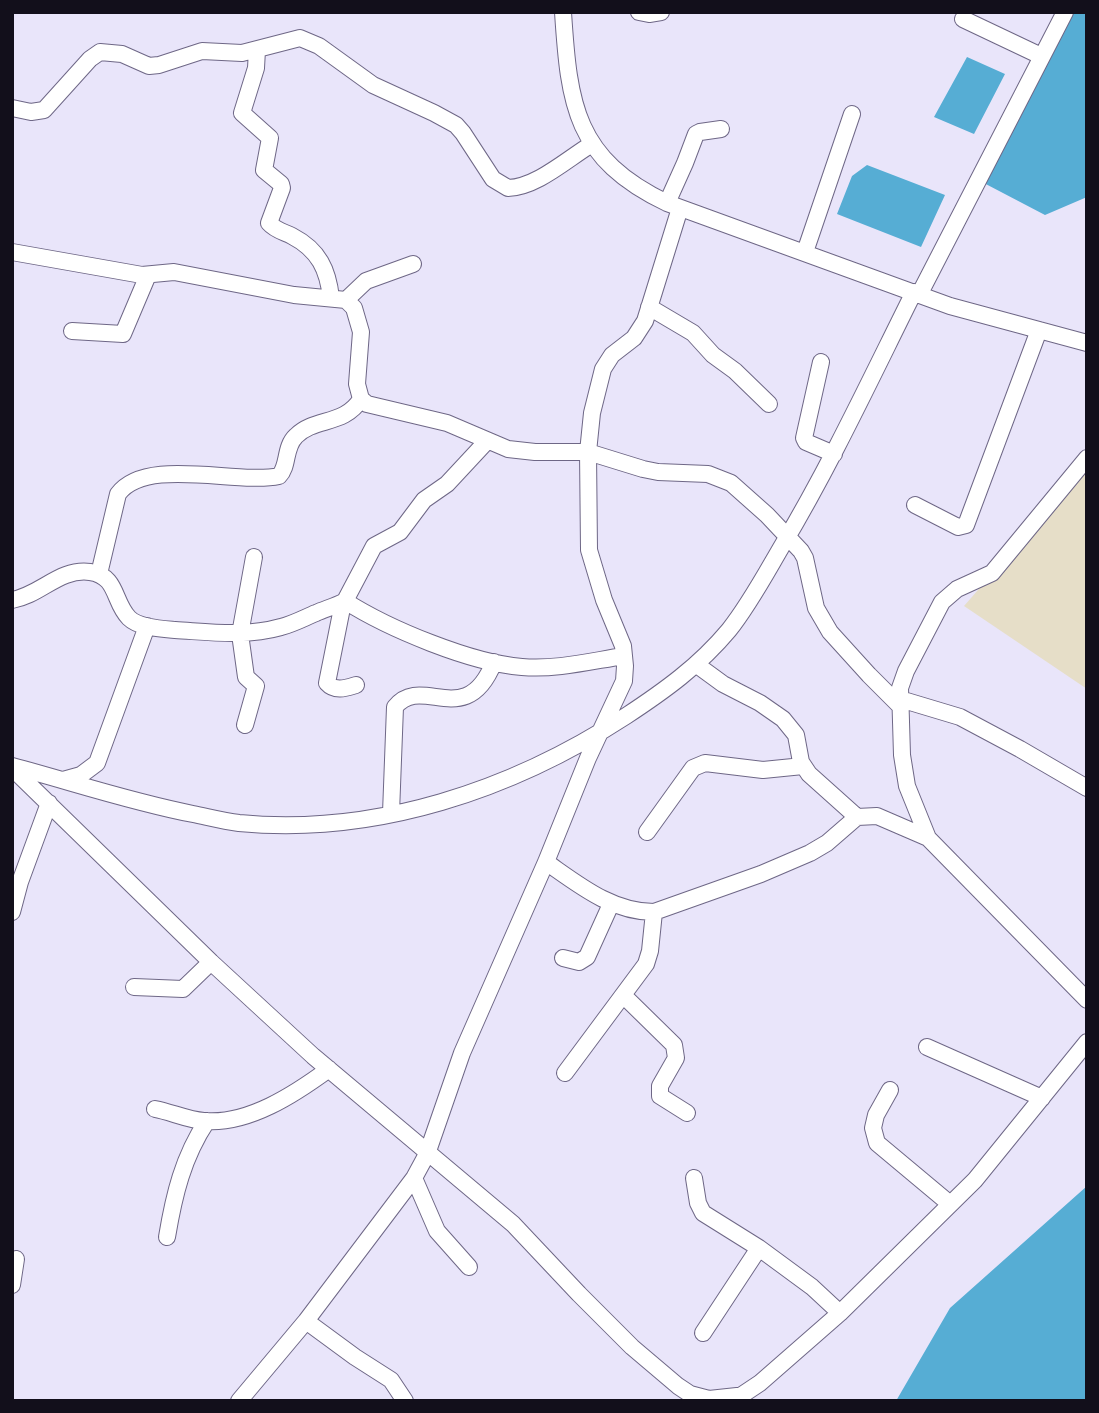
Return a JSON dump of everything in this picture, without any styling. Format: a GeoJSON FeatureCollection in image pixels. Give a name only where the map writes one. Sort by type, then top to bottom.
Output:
{"type":"FeatureCollection","features":[{"type":"Feature","properties":{"kind":"street"},"geometry":{"type":"LineString","coordinates":[[563,12],[567,72],[574,108],[592,144],[628,181],[673,205],[950,306],[1087,343]]}},
{"type":"Feature","properties":{"kind":"street"},"geometry":{"type":"LineString","coordinates":[[639,12],[661,12]]}},
{"type":"Feature","properties":{"kind":"street"},"geometry":{"type":"LineString","coordinates":[[12,767],[158,806],[237,822],[293,825],[349,820],[420,808],[520,775],[601,732],[661,693],[697,665],[730,629],[787,537],[834,454],[1065,12]]}},
{"type":"Feature","properties":{"kind":"street"},"geometry":{"type":"LineString","coordinates":[[963,19],[1041,56]]}},
{"type":"Feature","properties":{"kind":"street"},"geometry":{"type":"LineString","coordinates":[[12,108],[31,112],[44,110],[90,59],[100,52],[122,54],[149,66],[202,51],[234,53],[257,50],[292,39],[309,41],[373,85],[456,125],[493,179],[508,188],[539,179],[592,144]]}},
{"type":"Feature","properties":{"kind":"street"},"geometry":{"type":"LineString","coordinates":[[257,50],[256,68],[242,113],[270,138],[264,170],[281,184],[282,188],[269,223],[273,228],[295,237],[319,259],[326,268],[339,299]]}},
{"type":"Feature","properties":{"kind":"street"},"geometry":{"type":"LineString","coordinates":[[805,252],[852,114]]}},
{"type":"Feature","properties":{"kind":"street"},"geometry":{"type":"LineString","coordinates":[[239,1401],[306,1321],[414,1178],[427,1154],[462,1054],[624,681],[623,646],[604,600],[589,550],[588,452],[592,412],[603,369],[612,355],[634,338],[645,321],[673,205],[696,134],[721,129]]}},
{"type":"Feature","properties":{"kind":"street"},"geometry":{"type":"LineString","coordinates":[[12,252],[148,275],[181,273],[294,295],[339,299],[354,308],[361,332],[357,384],[361,399]]}},
{"type":"Feature","properties":{"kind":"street"},"geometry":{"type":"LineString","coordinates":[[339,299],[366,281],[413,264]]}},
{"type":"Feature","properties":{"kind":"street"},"geometry":{"type":"LineString","coordinates":[[72,331],[123,334],[148,275]]}},
{"type":"Feature","properties":{"kind":"street"},"geometry":{"type":"LineString","coordinates":[[649,307],[693,333],[713,355],[735,371],[769,404]]}},
{"type":"Feature","properties":{"kind":"street"},"geometry":{"type":"LineString","coordinates":[[915,505],[958,527],[966,525],[1039,330]]}},
{"type":"Feature","properties":{"kind":"street"},"geometry":{"type":"LineString","coordinates":[[821,362],[804,438],[806,442],[834,454]]}},
{"type":"Feature","properties":{"kind":"street"},"geometry":{"type":"LineString","coordinates":[[361,399],[376,406],[467,430],[497,446],[520,451],[588,452],[650,471],[716,475],[731,483],[767,515],[805,558],[816,608],[830,632],[869,675],[900,702],[960,717],[1087,788]]}},
{"type":"Feature","properties":{"kind":"street"},"geometry":{"type":"LineString","coordinates":[[99,574],[118,494],[125,484],[139,478],[168,475],[279,476],[295,437],[304,430],[349,414],[361,399]]}},
{"type":"Feature","properties":{"kind":"street"},"geometry":{"type":"LineString","coordinates":[[356,685],[331,688],[327,683],[344,602],[374,545],[400,532],[424,500],[447,484],[487,441]]}},
{"type":"Feature","properties":{"kind":"street"},"geometry":{"type":"LineString","coordinates":[[928,838],[907,786],[902,755],[900,688],[906,671],[942,602],[957,589],[992,573],[1087,458]]}},
{"type":"Feature","properties":{"kind":"street"},"geometry":{"type":"LineString","coordinates":[[245,725],[256,686],[246,677],[240,634],[254,557]]}},
{"type":"Feature","properties":{"kind":"street"},"geometry":{"type":"LineString","coordinates":[[12,600],[26,598],[52,580],[78,572],[99,574],[114,587],[129,618],[147,626],[240,634],[281,627],[344,602],[378,620],[442,646],[494,662],[524,667],[551,667],[624,656]]}},
{"type":"Feature","properties":{"kind":"street"},"geometry":{"type":"LineString","coordinates":[[63,780],[81,775],[97,763],[147,626]]}},
{"type":"Feature","properties":{"kind":"street"},"geometry":{"type":"LineString","coordinates":[[391,813],[395,707],[401,699],[409,696],[455,698],[471,695],[481,688],[494,662]]}},
{"type":"Feature","properties":{"kind":"street"},"geometry":{"type":"LineString","coordinates":[[697,665],[723,684],[760,703],[783,719],[796,735],[803,766],[809,774],[857,817]]}},
{"type":"Feature","properties":{"kind":"street"},"geometry":{"type":"LineString","coordinates":[[647,832],[698,764],[763,770],[803,766]]}},
{"type":"Feature","properties":{"kind":"street"},"geometry":{"type":"LineString","coordinates":[[12,767],[211,962],[329,1069],[513,1224],[600,1317],[677,1386],[699,1397],[735,1399],[760,1383],[841,1313],[975,1180],[1087,1042]]}},
{"type":"Feature","properties":{"kind":"street"},"geometry":{"type":"LineString","coordinates":[[12,912],[49,803]]}},
{"type":"Feature","properties":{"kind":"street"},"geometry":{"type":"LineString","coordinates":[[547,862],[611,904],[640,912],[654,912],[761,874],[810,853],[827,843],[857,817],[877,816],[928,838],[1087,1000]]}},
{"type":"Feature","properties":{"kind":"street"},"geometry":{"type":"LineString","coordinates":[[563,958],[579,962],[587,957],[611,904]]}},
{"type":"Feature","properties":{"kind":"street"},"geometry":{"type":"LineString","coordinates":[[565,1073],[646,964],[654,912]]}},
{"type":"Feature","properties":{"kind":"street"},"geometry":{"type":"LineString","coordinates":[[134,987],[183,989],[211,962]]}},
{"type":"Feature","properties":{"kind":"street"},"geometry":{"type":"LineString","coordinates":[[623,995],[674,1045],[676,1058],[660,1086],[660,1096],[687,1113]]}},
{"type":"Feature","properties":{"kind":"street"},"geometry":{"type":"LineString","coordinates":[[927,1047],[1042,1098]]}},
{"type":"Feature","properties":{"kind":"street"},"geometry":{"type":"LineString","coordinates":[[155,1109],[207,1121],[238,1116],[292,1096],[329,1069]]}},
{"type":"Feature","properties":{"kind":"street"},"geometry":{"type":"LineString","coordinates":[[890,1090],[876,1115],[873,1128],[877,1143],[950,1204]]}},
{"type":"Feature","properties":{"kind":"street"},"geometry":{"type":"LineString","coordinates":[[167,1237],[179,1179],[193,1142],[207,1121]]}},
{"type":"Feature","properties":{"kind":"street"},"geometry":{"type":"LineString","coordinates":[[414,1178],[437,1231],[469,1267]]}},
{"type":"Feature","properties":{"kind":"street"},"geometry":{"type":"LineString","coordinates":[[694,1178],[698,1203],[704,1213],[759,1248],[841,1313]]}},
{"type":"Feature","properties":{"kind":"street"},"geometry":{"type":"LineString","coordinates":[[703,1333],[759,1248]]}},
{"type":"Feature","properties":{"kind":"street"},"geometry":{"type":"LineString","coordinates":[[12,1285],[16,1259]]}},
{"type":"Feature","properties":{"kind":"street"},"geometry":{"type":"LineString","coordinates":[[306,1321],[391,1380],[405,1401]]}},
{"type":"Feature","properties":{"kind":"shaded area"},"geometry":{"type":"Polygon","coordinates":[[[1087,465],[1087,689],[964,606],[1087,465]]]}},
{"type":"Feature","properties":{"kind":"water"},"geometry":{"type":"Polygon","coordinates":[[[1070,12],[1087,12],[1087,197],[1045,215],[980,181],[1070,12]]]}},
{"type":"Feature","properties":{"kind":"water"},"geometry":{"type":"Polygon","coordinates":[[[967,57],[1005,74],[974,134],[934,117],[967,57]]]}},
{"type":"Feature","properties":{"kind":"water"},"geometry":{"type":"Polygon","coordinates":[[[867,165],[945,195],[921,247],[837,214],[852,176],[867,165]]]}},
{"type":"Feature","properties":{"kind":"water"},"geometry":{"type":"Polygon","coordinates":[[[1087,1186],[1087,1401],[896,1401],[950,1308],[1087,1186]]]}}]}
